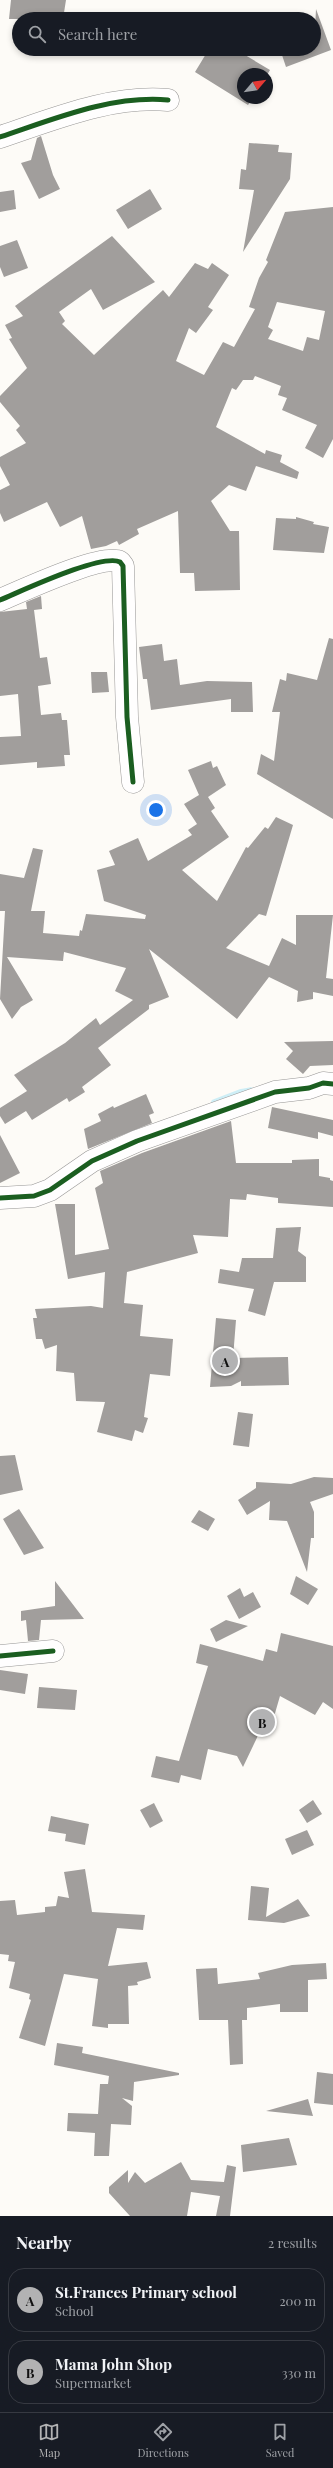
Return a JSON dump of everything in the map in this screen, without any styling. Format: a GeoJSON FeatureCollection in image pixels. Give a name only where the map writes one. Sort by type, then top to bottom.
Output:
{"type":"FeatureCollection","features":[{"type":"Feature","properties":{"kind":"street"},"geometry":{"type":"LineString","coordinates":[[0,137],[72,112],[144,98],[168,100]]}},
{"type":"Feature","properties":{"kind":"street"},"geometry":{"type":"LineString","coordinates":[[0,600],[51,578],[108,559],[120,562],[123,566],[127,717],[134,782]]}},
{"type":"Feature","properties":{"kind":"street"},"geometry":{"type":"LineString","coordinates":[[0,1198],[34,1196],[50,1190],[92,1161],[137,1141],[275,1092],[309,1088],[322,1083],[333,1084]]}},
{"type":"Feature","properties":{"kind":"street"},"geometry":{"type":"LineString","coordinates":[[0,1656],[53,1651]]}},
{"type":"Feature","properties":{"kind":"building"},"geometry":{"type":"Polygon","coordinates":[[[11,0],[66,0],[64,12],[12,12],[12,19],[9,19],[11,0]]]}},
{"type":"Feature","properties":{"kind":"building"},"geometry":{"type":"Polygon","coordinates":[[[321,23],[331,50],[321,54],[321,23]]]}},
{"type":"Feature","properties":{"kind":"building"},"geometry":{"type":"Polygon","coordinates":[[[205,56],[247,56],[267,68],[237,68],[237,98],[195,72],[205,56]]]}},
{"type":"Feature","properties":{"kind":"building"},"geometry":{"type":"Polygon","coordinates":[[[282,56],[315,56],[286,67],[282,56]]]}},
{"type":"Feature","properties":{"kind":"building"},"geometry":{"type":"Polygon","coordinates":[[[41,136],[53,175],[60,189],[39,199],[21,163],[31,160],[37,138],[41,136]]]}},
{"type":"Feature","properties":{"kind":"building"},"geometry":{"type":"Polygon","coordinates":[[[249,143],[279,145],[278,152],[292,153],[290,179],[243,252],[254,190],[239,189],[241,169],[246,170],[249,143]]]}},
{"type":"Feature","properties":{"kind":"building"},"geometry":{"type":"Polygon","coordinates":[[[150,189],[162,209],[128,229],[116,210],[150,189]]]}},
{"type":"Feature","properties":{"kind":"building"},"geometry":{"type":"Polygon","coordinates":[[[14,190],[16,209],[0,212],[0,192],[14,190]]]}},
{"type":"Feature","properties":{"kind":"building"},"geometry":{"type":"Polygon","coordinates":[[[333,207],[333,439],[323,458],[305,448],[317,425],[282,410],[287,398],[278,395],[281,386],[255,376],[253,380],[243,380],[236,390],[232,388],[216,427],[265,454],[266,450],[282,455],[280,462],[299,472],[297,479],[256,466],[246,491],[229,485],[211,501],[230,531],[239,531],[240,590],[195,591],[194,573],[180,573],[178,511],[137,529],[139,534],[119,545],[117,541],[106,546],[91,549],[82,516],[60,527],[47,502],[4,522],[0,513],[0,490],[10,485],[0,466],[0,457],[26,443],[16,430],[20,426],[0,402],[0,396],[27,368],[9,339],[12,338],[5,325],[23,316],[15,306],[112,236],[155,282],[103,310],[91,289],[59,312],[65,321],[62,324],[94,355],[163,290],[169,297],[195,263],[208,269],[212,263],[229,275],[208,307],[213,310],[196,333],[189,328],[176,361],[204,375],[223,342],[234,347],[255,309],[249,307],[259,278],[268,262],[266,260],[285,212],[333,207]],[[277,302],[268,327],[273,330],[268,339],[303,351],[307,337],[319,340],[325,311],[277,302]]]}},
{"type":"Feature","properties":{"kind":"building"},"geometry":{"type":"Polygon","coordinates":[[[17,240],[28,268],[4,277],[0,267],[0,246],[17,240]]]}},
{"type":"Feature","properties":{"kind":"building"},"geometry":{"type":"Polygon","coordinates":[[[296,517],[314,522],[313,524],[329,527],[324,553],[273,550],[276,518],[296,519],[296,517]]]}},
{"type":"Feature","properties":{"kind":"building"},"geometry":{"type":"Polygon","coordinates":[[[41,596],[42,609],[34,610],[40,658],[47,657],[51,684],[38,686],[41,715],[61,713],[62,720],[67,720],[70,755],[64,755],[65,766],[37,768],[37,762],[0,765],[0,737],[21,736],[18,694],[0,696],[0,612],[27,609],[26,602],[41,596]]]}},
{"type":"Feature","properties":{"kind":"building"},"geometry":{"type":"Polygon","coordinates":[[[329,638],[333,639],[333,819],[257,774],[261,754],[274,761],[280,712],[272,712],[280,679],[286,681],[287,673],[317,680],[329,638]]]}},
{"type":"Feature","properties":{"kind":"building"},"geometry":{"type":"Polygon","coordinates":[[[162,644],[164,661],[177,659],[180,685],[207,681],[252,682],[253,712],[231,712],[231,699],[151,710],[147,679],[143,679],[139,647],[162,644]]]}},
{"type":"Feature","properties":{"kind":"building"},"geometry":{"type":"Polygon","coordinates":[[[91,672],[107,672],[109,692],[92,693],[91,672]]]}},
{"type":"Feature","properties":{"kind":"building"},"geometry":{"type":"Polygon","coordinates":[[[211,761],[213,768],[217,766],[226,785],[208,797],[215,808],[211,811],[229,837],[182,870],[217,901],[246,847],[248,848],[265,827],[268,829],[276,817],[293,825],[266,916],[259,914],[226,948],[269,966],[282,938],[296,945],[296,915],[333,915],[326,978],[333,979],[333,996],[313,992],[313,999],[297,1002],[298,991],[269,977],[237,1019],[149,949],[169,997],[149,1005],[149,1009],[98,1048],[111,1065],[82,1087],[85,1092],[69,1102],[67,1098],[32,1120],[26,1111],[5,1124],[0,1116],[0,1108],[27,1091],[14,1075],[65,1043],[96,1018],[100,1025],[133,1000],[115,991],[126,968],[64,952],[63,961],[7,957],[33,1000],[21,1007],[12,1019],[0,999],[5,911],[0,911],[0,874],[24,878],[33,848],[43,850],[31,911],[45,911],[43,933],[79,936],[80,930],[82,931],[86,914],[145,919],[146,915],[104,901],[97,870],[115,865],[109,851],[138,838],[148,861],[192,835],[188,830],[197,824],[184,804],[199,795],[188,770],[211,761]]]}},
{"type":"Feature","properties":{"kind":"building"},"geometry":{"type":"Polygon","coordinates":[[[333,1041],[333,1065],[310,1066],[303,1074],[286,1059],[293,1051],[284,1042],[333,1041]]]}},
{"type":"Feature","properties":{"kind":"building"},"geometry":{"type":"Polygon","coordinates":[[[146,1094],[154,1113],[149,1115],[152,1123],[88,1149],[84,1129],[101,1121],[98,1114],[113,1106],[114,1108],[146,1094]]]}},
{"type":"Feature","properties":{"kind":"building"},"geometry":{"type":"Polygon","coordinates":[[[272,1107],[333,1120],[333,1136],[318,1132],[318,1139],[268,1128],[272,1107]]]}},
{"type":"Feature","properties":{"kind":"building"},"geometry":{"type":"Polygon","coordinates":[[[231,1121],[236,1163],[292,1163],[292,1160],[319,1159],[319,1176],[330,1178],[330,1180],[333,1181],[333,1207],[278,1203],[278,1198],[247,1194],[246,1200],[230,1199],[228,1237],[193,1235],[198,1253],[127,1272],[124,1303],[143,1305],[140,1336],[173,1339],[170,1376],[150,1374],[144,1417],[148,1418],[143,1433],[135,1430],[132,1441],[97,1432],[105,1402],[76,1401],[74,1373],[56,1371],[57,1345],[45,1349],[42,1339],[36,1339],[33,1318],[37,1318],[35,1309],[91,1306],[103,1308],[105,1272],[68,1279],[55,1204],[75,1204],[75,1255],[109,1249],[95,1188],[103,1183],[100,1171],[142,1153],[231,1121]]]}},
{"type":"Feature","properties":{"kind":"building"},"geometry":{"type":"Polygon","coordinates":[[[0,1135],[20,1173],[0,1183],[0,1135]]]}},
{"type":"Feature","properties":{"kind":"building"},"geometry":{"type":"Polygon","coordinates":[[[301,1227],[298,1251],[306,1257],[306,1282],[274,1282],[265,1316],[248,1311],[254,1289],[218,1283],[220,1269],[239,1272],[242,1258],[273,1258],[276,1228],[301,1227]]]}},
{"type":"Feature","properties":{"kind":"building"},"geometry":{"type":"Polygon","coordinates":[[[216,1318],[236,1320],[233,1358],[288,1357],[289,1385],[241,1386],[241,1381],[231,1386],[210,1387],[216,1318]]]}},
{"type":"Feature","properties":{"kind":"building"},"geometry":{"type":"Polygon","coordinates":[[[238,1412],[253,1414],[249,1447],[233,1445],[238,1412]]]}},
{"type":"Feature","properties":{"kind":"building"},"geometry":{"type":"Polygon","coordinates":[[[15,1455],[23,1490],[0,1495],[0,1456],[15,1455]]]}},
{"type":"Feature","properties":{"kind":"building"},"geometry":{"type":"Polygon","coordinates":[[[314,1477],[333,1478],[333,1494],[310,1502],[314,1512],[314,1538],[311,1538],[307,1572],[287,1521],[269,1520],[270,1501],[247,1515],[238,1500],[256,1488],[256,1482],[291,1484],[314,1477]]]}},
{"type":"Feature","properties":{"kind":"building"},"geometry":{"type":"Polygon","coordinates":[[[19,1509],[44,1548],[24,1555],[3,1519],[19,1509]]]}},
{"type":"Feature","properties":{"kind":"building"},"geometry":{"type":"Polygon","coordinates":[[[199,1510],[215,1519],[208,1531],[191,1522],[199,1510]]]}},
{"type":"Feature","properties":{"kind":"building"},"geometry":{"type":"Polygon","coordinates":[[[296,1576],[318,1589],[308,1605],[290,1594],[296,1576]]]}},
{"type":"Feature","properties":{"kind":"building"},"geometry":{"type":"Polygon","coordinates":[[[55,1581],[84,1619],[41,1620],[39,1640],[28,1641],[26,1620],[21,1621],[21,1611],[55,1606],[55,1581]]]}},
{"type":"Feature","properties":{"kind":"building"},"geometry":{"type":"Polygon","coordinates":[[[240,1588],[244,1597],[253,1592],[261,1607],[239,1619],[227,1596],[240,1588]]]}},
{"type":"Feature","properties":{"kind":"building"},"geometry":{"type":"Polygon","coordinates":[[[226,1620],[248,1626],[216,1642],[210,1629],[226,1620]]]}},
{"type":"Feature","properties":{"kind":"building"},"geometry":{"type":"Polygon","coordinates":[[[281,1633],[333,1646],[333,1709],[323,1702],[315,1715],[280,1696],[271,1727],[263,1725],[243,1767],[237,1756],[208,1749],[201,1780],[181,1775],[179,1783],[151,1777],[156,1756],[179,1761],[208,1666],[196,1663],[200,1644],[263,1661],[266,1649],[277,1652],[281,1633]]]}},
{"type":"Feature","properties":{"kind":"building"},"geometry":{"type":"Polygon","coordinates":[[[0,1670],[28,1674],[25,1694],[0,1690],[0,1670]]]}},
{"type":"Feature","properties":{"kind":"building"},"geometry":{"type":"Polygon","coordinates":[[[39,1687],[77,1690],[75,1710],[37,1708],[39,1687]]]}},
{"type":"Feature","properties":{"kind":"building"},"geometry":{"type":"Polygon","coordinates":[[[313,1800],[322,1814],[307,1823],[299,1810],[313,1800]]]}},
{"type":"Feature","properties":{"kind":"building"},"geometry":{"type":"Polygon","coordinates":[[[154,1803],[163,1821],[150,1828],[140,1810],[154,1803]]]}},
{"type":"Feature","properties":{"kind":"building"},"geometry":{"type":"Polygon","coordinates":[[[51,1816],[89,1824],[85,1845],[65,1841],[66,1834],[48,1831],[51,1816]]]}},
{"type":"Feature","properties":{"kind":"building"},"geometry":{"type":"Polygon","coordinates":[[[307,1830],[314,1845],[292,1855],[285,1839],[307,1830]]]}},
{"type":"Feature","properties":{"kind":"building"},"geometry":{"type":"Polygon","coordinates":[[[85,1869],[92,1912],[145,1915],[143,1930],[117,1928],[108,1966],[147,1962],[151,1978],[137,1982],[138,1985],[128,1986],[129,2024],[108,2024],[108,2028],[92,2026],[98,1979],[64,1974],[45,2046],[19,2038],[31,2000],[29,1999],[30,1994],[9,1988],[15,1962],[8,1961],[9,1955],[0,1954],[0,1901],[15,1900],[17,1915],[45,1912],[45,1907],[56,1906],[58,1896],[69,1898],[64,1872],[85,1869]]]}},
{"type":"Feature","properties":{"kind":"building"},"geometry":{"type":"Polygon","coordinates":[[[251,1886],[269,1888],[266,1917],[298,1899],[310,1916],[284,1923],[248,1920],[251,1886]]]}},
{"type":"Feature","properties":{"kind":"building"},"geometry":{"type":"Polygon","coordinates":[[[326,1963],[327,1979],[308,1980],[308,2012],[280,2012],[280,2004],[247,2008],[247,2020],[242,2020],[243,2064],[230,2065],[228,2020],[199,2020],[196,1969],[217,1968],[218,1984],[260,1979],[258,1973],[292,1965],[326,1963]]]}},
{"type":"Feature","properties":{"kind":"building"},"geometry":{"type":"Polygon","coordinates":[[[57,2043],[83,2047],[82,2053],[179,2073],[179,2075],[134,2082],[133,2101],[122,2098],[132,2106],[131,2125],[111,2124],[109,2156],[94,2156],[95,2133],[67,2131],[68,2113],[98,2114],[100,2084],[108,2084],[109,2076],[54,2065],[57,2043]]]}},
{"type":"Feature","properties":{"kind":"building"},"geometry":{"type":"Polygon","coordinates":[[[317,2072],[333,2074],[333,2105],[314,2103],[317,2072]]]}},
{"type":"Feature","properties":{"kind":"building"},"geometry":{"type":"Polygon","coordinates":[[[308,2099],[313,2116],[266,2111],[308,2099]]]}},
{"type":"Feature","properties":{"kind":"building"},"geometry":{"type":"Polygon","coordinates":[[[289,2138],[297,2165],[243,2172],[241,2145],[289,2138]]]}},
{"type":"Feature","properties":{"kind":"building"},"geometry":{"type":"Polygon","coordinates":[[[181,2162],[191,2180],[224,2182],[227,2165],[236,2167],[230,2216],[216,2216],[220,2196],[191,2192],[187,2216],[130,2216],[109,2193],[109,2187],[128,2170],[128,2183],[135,2172],[145,2183],[181,2162]]]}},
{"type":"Feature","properties":{"kind":"waterway"},"geometry":{"type":"LineString","coordinates":[[214,1102],[240,1092],[251,1090]]}},
{"type":"Feature","properties":{"kind":"cycle path"},"geometry":{"type":"LineString","coordinates":[[0,137],[62,116],[104,105],[147,99],[168,100]]}},
{"type":"Feature","properties":{"kind":"cycle path"},"geometry":{"type":"LineString","coordinates":[[0,600],[62,574],[97,563],[111,561],[120,562],[123,566],[127,717],[133,782]]}},
{"type":"Feature","properties":{"kind":"cycle path"},"geometry":{"type":"LineString","coordinates":[[0,1198],[34,1196],[50,1190],[92,1161],[137,1141],[275,1092],[309,1088],[323,1083],[333,1084]]}},
{"type":"Feature","properties":{"kind":"cycle path"},"geometry":{"type":"LineString","coordinates":[[0,1656],[53,1651]]}},
{"type":"Feature","properties":{"kind":"place","name":"St.Frances Primary school"},"geometry":{"type":"Point","coordinates":[225,1361]}},
{"type":"Feature","properties":{"kind":"place","name":"Mama John Shop"},"geometry":{"type":"Point","coordinates":[262,1722]}}]}
